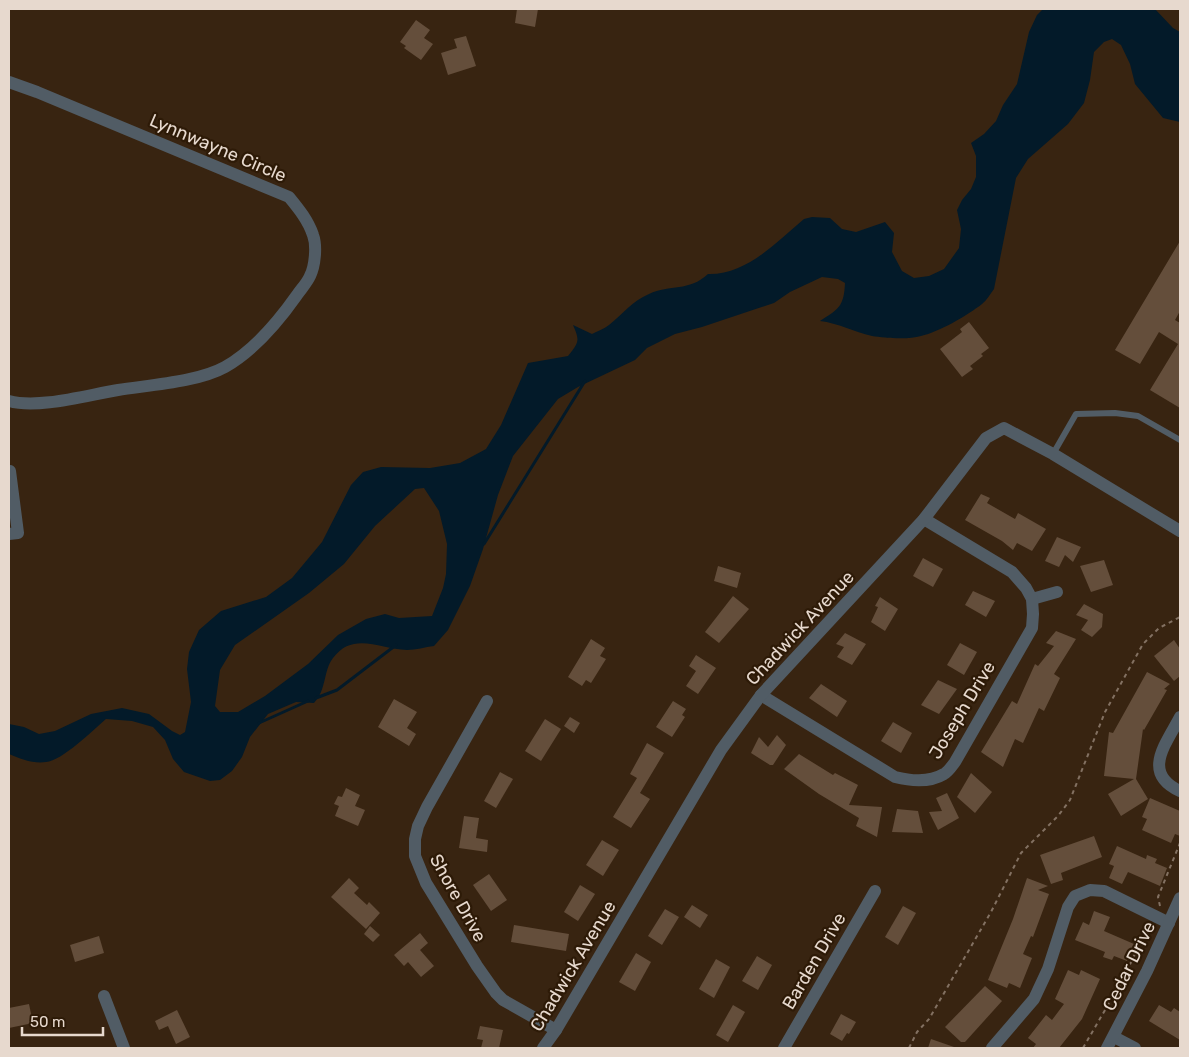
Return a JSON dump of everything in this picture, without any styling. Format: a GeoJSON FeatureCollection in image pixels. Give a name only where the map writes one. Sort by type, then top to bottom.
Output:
{"type":"FeatureCollection","features":[{"type":"Feature","properties":{"kind":"street","name":"Lynnwayne Circle"},"geometry":{"type":"LineString","coordinates":[[9,82],[289,197],[304,215],[314,236],[315,249],[310,276],[276,324],[248,350],[225,367],[198,377],[71,398],[29,403],[9,401]]}},
{"type":"Feature","properties":{"kind":"street","name":"Chadwick Avenue"},"geometry":{"type":"LineString","coordinates":[[543,1048],[556,1030],[721,750],[761,695],[924,519],[986,438],[1004,428],[1053,454],[1180,531]]}},
{"type":"Feature","properties":{"kind":"street"},"geometry":{"type":"LineString","coordinates":[[9,534],[18,533],[10,471]]}},
{"type":"Feature","properties":{"kind":"street"},"geometry":{"type":"LineString","coordinates":[[924,519],[1012,572],[1026,588],[1032,599],[1057,592]]}},
{"type":"Feature","properties":{"kind":"street","name":"Joseph Drive"},"geometry":{"type":"LineString","coordinates":[[761,695],[895,777],[909,780],[926,780],[944,774],[955,762],[1032,628],[1032,599]]}},
{"type":"Feature","properties":{"kind":"street","name":"Shore Drive"},"geometry":{"type":"LineString","coordinates":[[487,701],[443,777],[418,826],[414,846],[415,856],[431,891],[477,966],[496,993],[503,1000],[556,1030]]}},
{"type":"Feature","properties":{"kind":"street"},"geometry":{"type":"LineString","coordinates":[[1180,717],[1161,753],[1159,769],[1161,777],[1170,786],[1180,790]]}},
{"type":"Feature","properties":{"kind":"street"},"geometry":{"type":"LineString","coordinates":[[992,1048],[1034,998],[1048,969],[1068,907],[1075,896],[1090,890],[1104,891],[1164,921]]}},
{"type":"Feature","properties":{"kind":"street","name":"Barden Drive"},"geometry":{"type":"LineString","coordinates":[[784,1048],[875,892]]}},
{"type":"Feature","properties":{"kind":"street","name":"Cedar Drive"},"geometry":{"type":"LineString","coordinates":[[1107,1048],[1114,1037],[1164,921],[1180,898]]}},
{"type":"Feature","properties":{"kind":"street"},"geometry":{"type":"LineString","coordinates":[[104,996],[124,1048]]}},
{"type":"Feature","properties":{"kind":"street"},"geometry":{"type":"LineString","coordinates":[[1114,1037],[1135,1048]]}},
{"type":"Feature","properties":{"kind":"lane"},"geometry":{"type":"LineString","coordinates":[[1053,454],[1076,414],[1115,413],[1138,416],[1180,440]]}},
{"type":"Feature","properties":{"kind":"path"},"geometry":{"type":"LineString","coordinates":[[909,1048],[917,1032],[929,1019],[986,920],[1021,853],[1058,816],[1070,800],[1105,712],[1143,644],[1159,628],[1180,617]]}},
{"type":"Feature","properties":{"kind":"path"},"geometry":{"type":"LineString","coordinates":[[1083,1048],[1123,979],[1144,935],[1164,921],[1158,898],[1180,843]]}},
{"type":"Feature","properties":{"kind":"water"},"geometry":{"type":"Polygon","coordinates":[[[1043,9],[1155,9],[1173,28],[1180,32],[1180,122],[1163,118],[1135,84],[1130,64],[1121,45],[1112,39],[1104,42],[1094,52],[1084,103],[1068,124],[1028,159],[1016,178],[994,289],[982,304],[945,327],[928,334],[903,338],[872,336],[820,321],[836,310],[842,302],[845,283],[838,279],[822,277],[790,292],[774,303],[675,334],[647,348],[635,360],[578,387],[558,399],[513,456],[498,495],[483,549],[470,586],[448,630],[434,646],[407,650],[358,643],[349,645],[341,650],[330,663],[321,692],[314,703],[296,702],[268,714],[250,737],[242,757],[232,771],[220,780],[210,781],[184,772],[173,759],[165,740],[153,727],[132,721],[106,719],[77,744],[60,756],[46,762],[32,762],[9,754],[9,724],[24,727],[39,734],[55,731],[91,714],[122,708],[149,714],[180,735],[185,732],[191,702],[187,669],[189,652],[199,630],[221,611],[266,597],[292,578],[322,542],[351,485],[363,472],[381,467],[430,468],[460,463],[486,449],[501,425],[528,363],[568,356],[577,341],[573,325],[592,334],[607,326],[633,304],[649,294],[664,289],[687,286],[701,280],[708,274],[736,269],[760,256],[804,219],[812,217],[830,218],[842,229],[856,232],[885,222],[894,233],[892,252],[902,271],[914,278],[929,276],[944,269],[959,248],[961,229],[957,210],[971,189],[976,177],[976,156],[971,143],[984,134],[996,121],[1003,105],[1017,84],[1029,32],[1037,15],[1043,9]],[[424,488],[415,489],[375,526],[344,564],[309,593],[235,645],[220,670],[215,706],[220,712],[238,712],[265,696],[308,664],[338,635],[366,619],[385,614],[399,618],[432,616],[443,588],[446,574],[447,544],[439,511],[424,488]]]}},
{"type":"Feature","properties":{"kind":"building"},"geometry":{"type":"Polygon","coordinates":[[[517,9],[538,9],[535,27],[515,23],[517,9]]]}},
{"type":"Feature","properties":{"kind":"building"},"geometry":{"type":"Polygon","coordinates":[[[416,20],[430,30],[424,38],[433,44],[421,60],[404,48],[406,46],[400,42],[416,20]]]}},
{"type":"Feature","properties":{"kind":"building"},"geometry":{"type":"Polygon","coordinates":[[[466,36],[476,66],[448,75],[441,53],[457,48],[454,39],[466,36]]]}},
{"type":"Feature","properties":{"kind":"building"},"geometry":{"type":"Polygon","coordinates":[[[1180,241],[1180,311],[1175,320],[1180,323],[1180,408],[1150,390],[1178,344],[1159,332],[1140,364],[1115,350],[1180,241]]]}},
{"type":"Feature","properties":{"kind":"building"},"geometry":{"type":"Polygon","coordinates":[[[969,322],[989,348],[981,354],[983,356],[970,366],[973,369],[962,377],[940,349],[962,332],[960,329],[969,322]]]}},
{"type":"Feature","properties":{"kind":"building"},"geometry":{"type":"Polygon","coordinates":[[[981,494],[990,498],[987,503],[1015,519],[1018,513],[1046,529],[1032,551],[1017,543],[1013,550],[1002,541],[965,520],[981,494]]]}},
{"type":"Feature","properties":{"kind":"building"},"geometry":{"type":"Polygon","coordinates":[[[1057,537],[1081,547],[1073,562],[1065,555],[1059,567],[1045,561],[1057,537]]]}},
{"type":"Feature","properties":{"kind":"building"},"geometry":{"type":"Polygon","coordinates":[[[923,558],[943,569],[933,587],[913,576],[923,558]]]}},
{"type":"Feature","properties":{"kind":"building"},"geometry":{"type":"Polygon","coordinates":[[[1104,560],[1113,585],[1091,592],[1080,566],[1104,560]]]}},
{"type":"Feature","properties":{"kind":"building"},"geometry":{"type":"Polygon","coordinates":[[[718,566],[741,573],[737,588],[714,581],[718,566]]]}},
{"type":"Feature","properties":{"kind":"building"},"geometry":{"type":"Polygon","coordinates":[[[973,591],[995,601],[986,617],[965,605],[973,591]]]}},
{"type":"Feature","properties":{"kind":"building"},"geometry":{"type":"Polygon","coordinates":[[[733,596],[749,609],[719,643],[705,632],[733,596]]]}},
{"type":"Feature","properties":{"kind":"building"},"geometry":{"type":"Polygon","coordinates":[[[880,597],[898,609],[885,631],[871,622],[878,607],[875,606],[880,597]]]}},
{"type":"Feature","properties":{"kind":"building"},"geometry":{"type":"Polygon","coordinates":[[[1084,604],[1103,614],[1102,627],[1092,637],[1081,630],[1088,620],[1076,615],[1084,604]]]}},
{"type":"Feature","properties":{"kind":"building"},"geometry":{"type":"Polygon","coordinates":[[[1056,631],[1076,639],[1054,674],[1060,678],[1044,711],[1039,708],[1023,743],[1015,739],[1003,767],[981,752],[1012,701],[1017,704],[1035,664],[1038,666],[1054,646],[1046,643],[1056,631]]]}},
{"type":"Feature","properties":{"kind":"building"},"geometry":{"type":"Polygon","coordinates":[[[845,633],[866,644],[852,665],[837,657],[844,647],[836,644],[845,633]]]}},
{"type":"Feature","properties":{"kind":"building"},"geometry":{"type":"Polygon","coordinates":[[[591,639],[605,648],[600,656],[606,659],[591,683],[586,680],[582,686],[568,677],[591,639]]]}},
{"type":"Feature","properties":{"kind":"building"},"geometry":{"type":"Polygon","coordinates":[[[1174,640],[1180,649],[1180,676],[1174,681],[1154,656],[1174,640]]]}},
{"type":"Feature","properties":{"kind":"building"},"geometry":{"type":"Polygon","coordinates":[[[960,643],[977,652],[964,675],[947,665],[960,643]]]}},
{"type":"Feature","properties":{"kind":"building"},"geometry":{"type":"Polygon","coordinates":[[[696,655],[716,668],[698,694],[686,686],[696,671],[689,666],[696,655]]]}},
{"type":"Feature","properties":{"kind":"building"},"geometry":{"type":"Polygon","coordinates":[[[1147,672],[1170,684],[1164,689],[1167,690],[1143,729],[1136,779],[1148,799],[1121,816],[1108,794],[1134,779],[1104,776],[1109,732],[1113,733],[1147,672]]]}},
{"type":"Feature","properties":{"kind":"building"},"geometry":{"type":"Polygon","coordinates":[[[938,680],[957,689],[939,714],[921,705],[938,680]]]}},
{"type":"Feature","properties":{"kind":"building"},"geometry":{"type":"Polygon","coordinates":[[[821,684],[847,701],[837,717],[809,698],[821,684]]]}},
{"type":"Feature","properties":{"kind":"building"},"geometry":{"type":"Polygon","coordinates":[[[394,699],[417,712],[407,728],[416,734],[409,746],[378,727],[394,699]]]}},
{"type":"Feature","properties":{"kind":"building"},"geometry":{"type":"Polygon","coordinates":[[[673,701],[686,709],[682,715],[685,717],[672,737],[656,727],[673,701]]]}},
{"type":"Feature","properties":{"kind":"building"},"geometry":{"type":"Polygon","coordinates":[[[570,717],[580,723],[574,733],[564,726],[570,717]]]}},
{"type":"Feature","properties":{"kind":"building"},"geometry":{"type":"Polygon","coordinates":[[[545,719],[561,729],[541,761],[525,751],[545,719]]]}},
{"type":"Feature","properties":{"kind":"building"},"geometry":{"type":"Polygon","coordinates":[[[893,722],[912,733],[901,753],[881,741],[893,722]]]}},
{"type":"Feature","properties":{"kind":"building"},"geometry":{"type":"Polygon","coordinates":[[[777,735],[786,745],[773,765],[751,753],[759,737],[768,747],[777,735]]]}},
{"type":"Feature","properties":{"kind":"building"},"geometry":{"type":"Polygon","coordinates":[[[647,743],[664,753],[640,793],[650,799],[631,828],[613,817],[637,778],[630,774],[647,743]]]}},
{"type":"Feature","properties":{"kind":"building"},"geometry":{"type":"Polygon","coordinates":[[[799,754],[833,775],[835,773],[858,785],[849,805],[882,807],[877,837],[856,826],[859,818],[819,794],[784,769],[799,754]]]}},
{"type":"Feature","properties":{"kind":"building"},"geometry":{"type":"Polygon","coordinates":[[[500,772],[513,779],[496,808],[484,801],[500,772]]]}},
{"type":"Feature","properties":{"kind":"building"},"geometry":{"type":"Polygon","coordinates":[[[971,773],[992,792],[975,813],[957,797],[971,773]]]}},
{"type":"Feature","properties":{"kind":"building"},"geometry":{"type":"Polygon","coordinates":[[[346,788],[360,795],[355,806],[365,810],[358,826],[335,816],[339,806],[334,804],[338,796],[342,797],[346,788]]]}},
{"type":"Feature","properties":{"kind":"building"},"geometry":{"type":"Polygon","coordinates":[[[947,793],[959,818],[938,830],[929,812],[942,811],[936,798],[947,793]]]}},
{"type":"Feature","properties":{"kind":"building"},"geometry":{"type":"Polygon","coordinates":[[[1150,798],[1180,811],[1180,836],[1175,834],[1171,843],[1142,830],[1147,819],[1142,817],[1150,798]]]}},
{"type":"Feature","properties":{"kind":"building"},"geometry":{"type":"Polygon","coordinates":[[[897,809],[918,811],[923,833],[892,832],[897,809]]]}},
{"type":"Feature","properties":{"kind":"building"},"geometry":{"type":"Polygon","coordinates":[[[464,816],[479,818],[476,838],[488,840],[487,852],[459,848],[464,816]]]}},
{"type":"Feature","properties":{"kind":"building"},"geometry":{"type":"Polygon","coordinates":[[[1094,836],[1102,857],[1061,873],[1063,880],[1051,884],[1040,855],[1094,836]]]}},
{"type":"Feature","properties":{"kind":"building"},"geometry":{"type":"Polygon","coordinates":[[[602,840],[619,850],[603,876],[586,865],[602,840]]]}},
{"type":"Feature","properties":{"kind":"building"},"geometry":{"type":"Polygon","coordinates":[[[1117,846],[1146,859],[1147,855],[1157,859],[1155,863],[1167,868],[1160,886],[1128,872],[1122,884],[1109,878],[1114,866],[1109,864],[1117,846]]]}},
{"type":"Feature","properties":{"kind":"building"},"geometry":{"type":"Polygon","coordinates":[[[489,874],[507,900],[491,911],[473,885],[489,874]]]}},
{"type":"Feature","properties":{"kind":"building"},"geometry":{"type":"Polygon","coordinates":[[[349,878],[359,888],[354,893],[367,905],[369,902],[380,913],[366,929],[331,897],[349,878]]]}},
{"type":"Feature","properties":{"kind":"building"},"geometry":{"type":"Polygon","coordinates":[[[1027,878],[1048,886],[1038,890],[1049,894],[1033,937],[1031,936],[1023,954],[1032,958],[1020,988],[1009,983],[1007,988],[988,980],[1013,919],[1027,878]]]}},
{"type":"Feature","properties":{"kind":"building"},"geometry":{"type":"Polygon","coordinates":[[[580,885],[595,894],[578,921],[564,912],[580,885]]]}},
{"type":"Feature","properties":{"kind":"building"},"geometry":{"type":"Polygon","coordinates":[[[692,905],[708,915],[700,928],[684,917],[692,905]]]}},
{"type":"Feature","properties":{"kind":"building"},"geometry":{"type":"Polygon","coordinates":[[[903,906],[916,913],[898,945],[885,937],[903,906]]]}},
{"type":"Feature","properties":{"kind":"building"},"geometry":{"type":"Polygon","coordinates":[[[665,909],[679,917],[662,945],[648,936],[665,909]]]}},
{"type":"Feature","properties":{"kind":"building"},"geometry":{"type":"Polygon","coordinates":[[[1094,911],[1110,917],[1104,931],[1134,944],[1127,961],[1114,956],[1112,960],[1103,957],[1105,952],[1075,940],[1083,922],[1089,925],[1094,911]]]}},
{"type":"Feature","properties":{"kind":"building"},"geometry":{"type":"Polygon","coordinates":[[[514,925],[569,934],[566,951],[511,942],[514,925]]]}},
{"type":"Feature","properties":{"kind":"building"},"geometry":{"type":"Polygon","coordinates":[[[370,926],[380,935],[373,942],[364,934],[370,926]]]}},
{"type":"Feature","properties":{"kind":"building"},"geometry":{"type":"Polygon","coordinates":[[[420,933],[428,943],[420,950],[434,966],[421,977],[408,962],[404,966],[394,955],[420,933]]]}},
{"type":"Feature","properties":{"kind":"building"},"geometry":{"type":"Polygon","coordinates":[[[99,936],[104,953],[75,962],[70,945],[99,936]]]}},
{"type":"Feature","properties":{"kind":"building"},"geometry":{"type":"Polygon","coordinates":[[[636,953],[651,962],[635,991],[619,982],[636,953]]]}},
{"type":"Feature","properties":{"kind":"building"},"geometry":{"type":"Polygon","coordinates":[[[757,956],[772,965],[758,990],[742,981],[757,956]]]}},
{"type":"Feature","properties":{"kind":"building"},"geometry":{"type":"Polygon","coordinates":[[[716,959],[730,967],[714,998],[699,989],[716,959]]]}},
{"type":"Feature","properties":{"kind":"building"},"geometry":{"type":"Polygon","coordinates":[[[1068,970],[1079,975],[1081,970],[1100,979],[1082,1019],[1059,1048],[1033,1048],[1036,1044],[1028,1038],[1046,1015],[1052,1020],[1064,1004],[1055,999],[1068,970]]]}},
{"type":"Feature","properties":{"kind":"building"},"geometry":{"type":"Polygon","coordinates":[[[985,986],[1002,1001],[965,1042],[961,1042],[945,1027],[985,986]]]}},
{"type":"Feature","properties":{"kind":"building"},"geometry":{"type":"Polygon","coordinates":[[[29,1004],[33,1023],[9,1028],[9,1008],[29,1004]]]}},
{"type":"Feature","properties":{"kind":"building"},"geometry":{"type":"Polygon","coordinates":[[[733,1005],[745,1012],[728,1042],[716,1035],[733,1005]]]}},
{"type":"Feature","properties":{"kind":"building"},"geometry":{"type":"Polygon","coordinates":[[[1159,1005],[1171,1012],[1174,1008],[1180,1012],[1180,1040],[1149,1021],[1159,1005]]]}},
{"type":"Feature","properties":{"kind":"building"},"geometry":{"type":"Polygon","coordinates":[[[177,1010],[190,1037],[176,1044],[168,1026],[159,1030],[155,1021],[177,1010]]]}},
{"type":"Feature","properties":{"kind":"building"},"geometry":{"type":"Polygon","coordinates":[[[841,1014],[856,1022],[842,1041],[830,1034],[841,1014]]]}},
{"type":"Feature","properties":{"kind":"building"},"geometry":{"type":"Polygon","coordinates":[[[480,1026],[503,1030],[499,1048],[481,1048],[483,1040],[477,1039],[480,1026]]]}},
{"type":"Feature","properties":{"kind":"building"},"geometry":{"type":"Polygon","coordinates":[[[931,1039],[954,1047],[954,1048],[928,1048],[931,1039]]]}},
{"type":"Feature","properties":{"kind":"waterway"},"geometry":{"type":"LineString","coordinates":[[484,544],[585,381]]}},
{"type":"Feature","properties":{"kind":"waterway"},"geometry":{"type":"LineString","coordinates":[[316,698],[337,690],[396,645]]}},
{"type":"Feature","properties":{"kind":"waterway"},"geometry":{"type":"LineString","coordinates":[[259,723],[308,701]]}}]}
